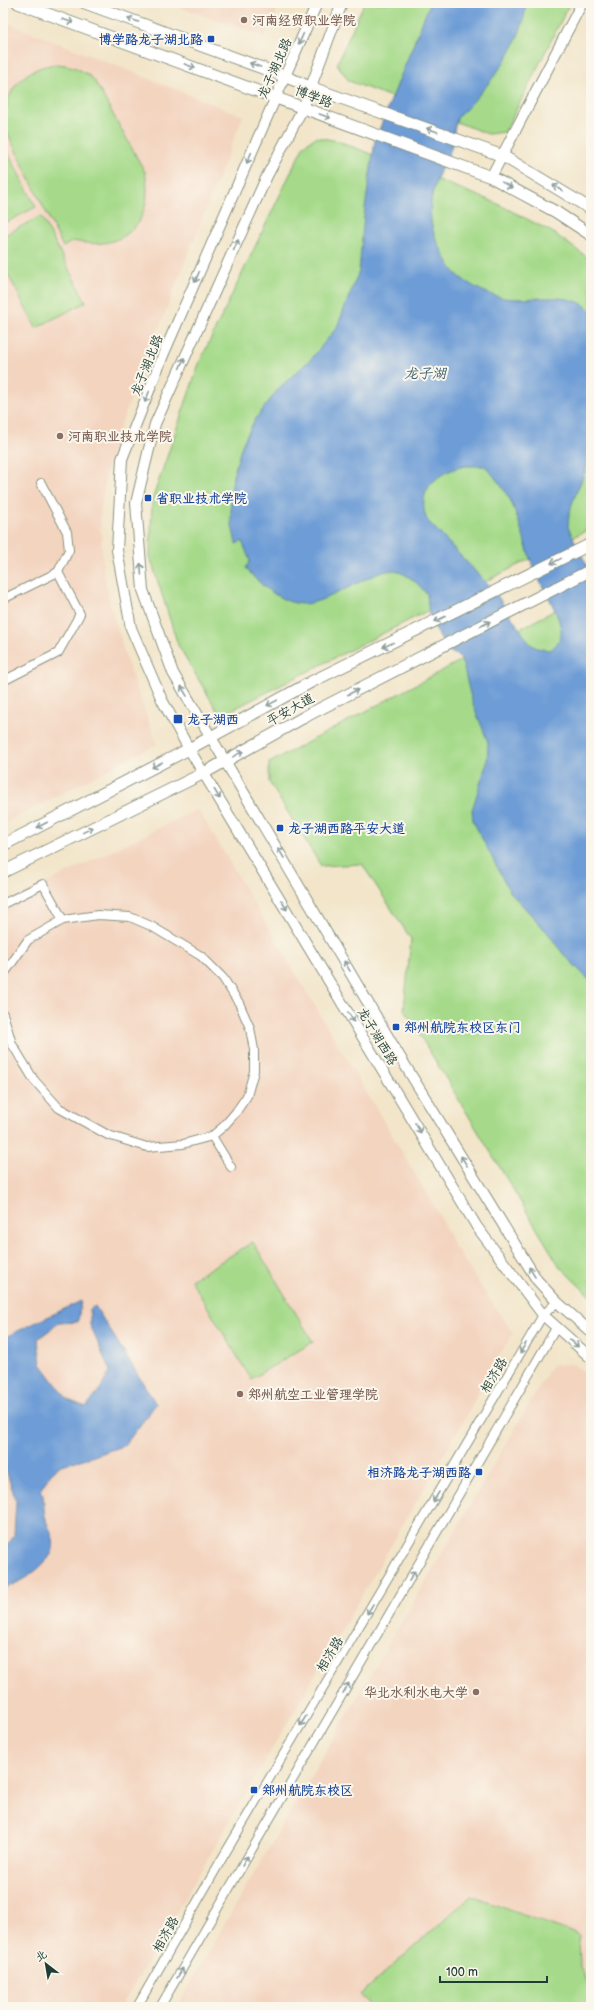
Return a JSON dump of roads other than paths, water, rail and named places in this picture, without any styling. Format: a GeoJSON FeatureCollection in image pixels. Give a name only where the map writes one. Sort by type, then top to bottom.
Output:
{"type":"FeatureCollection","features":[{"type":"Feature","properties":{"kind":"main road","name":"博学路"},"geometry":{"type":"LineString","coordinates":[[18,3],[276,96],[303,108],[491,177],[556,212],[591,235]]}},
{"type":"Feature","properties":{"kind":"main road","name":"博学路"},"geometry":{"type":"LineString","coordinates":[[86,3],[310,87],[503,156],[591,209]]}},
{"type":"Feature","properties":{"kind":"main road","name":"平安大道"},"geometry":{"type":"LineString","coordinates":[[3,845],[189,749],[210,736],[311,682],[591,544]]}},
{"type":"Feature","properties":{"kind":"main road","name":"平安大道"},"geometry":{"type":"LineString","coordinates":[[3,872],[204,773],[308,715],[591,570]]}},
{"type":"Feature","properties":{"kind":"street","name":"龙子湖北路"},"geometry":{"type":"LineString","coordinates":[[189,749],[162,700],[131,628],[117,550],[122,459],[164,353],[317,3]]}},
{"type":"Feature","properties":{"kind":"street"},"geometry":{"type":"LineString","coordinates":[[210,736],[173,673],[142,590],[136,504],[155,424],[267,176],[303,108],[342,3]]}},
{"type":"Feature","properties":{"kind":"street"},"geometry":{"type":"LineString","coordinates":[[491,177],[582,3]]}},
{"type":"Feature","properties":{"kind":"street"},"geometry":{"type":"LineString","coordinates":[[3,599],[58,572],[69,550],[67,532],[41,483]]}},
{"type":"Feature","properties":{"kind":"street"},"geometry":{"type":"LineString","coordinates":[[3,681],[58,653],[80,614],[58,572]]}},
{"type":"Feature","properties":{"kind":"street","name":"龙子湖西路"},"geometry":{"type":"LineString","coordinates":[[210,736],[224,762],[276,845],[400,1057],[537,1280],[557,1302],[591,1332]]}},
{"type":"Feature","properties":{"kind":"street","name":"龙子湖西路"},"geometry":{"type":"LineString","coordinates":[[189,749],[477,1227],[543,1315],[591,1358]]}},
{"type":"Feature","properties":{"kind":"street"},"geometry":{"type":"LineString","coordinates":[[3,904],[43,884],[63,920]]}},
{"type":"Feature","properties":{"kind":"street"},"geometry":{"type":"LineString","coordinates":[[3,984],[4,974],[28,940],[63,920],[98,916],[130,917],[151,926],[201,956],[223,978],[239,1003],[250,1028],[254,1050],[254,1071],[247,1096],[224,1126],[212,1136],[183,1144],[147,1148],[108,1135],[59,1108],[34,1080],[12,1044],[3,1014]]}},
{"type":"Feature","properties":{"kind":"street"},"geometry":{"type":"LineString","coordinates":[[212,1136],[231,1167]]}},
{"type":"Feature","properties":{"kind":"street","name":"相济路"},"geometry":{"type":"LineString","coordinates":[[137,2007],[220,1862],[543,1315],[557,1302]]}},
{"type":"Feature","properties":{"kind":"street"},"geometry":{"type":"LineString","coordinates":[[160,2007],[556,1328]]}},
{"type":"Feature","properties":{"kind":"water","name":"龙子湖"},"geometry":{"type":"Polygon","coordinates":[[[430,3],[526,3],[520,31],[507,58],[489,83],[457,119],[453,142],[449,154],[434,186],[431,215],[432,225],[441,249],[451,267],[461,278],[481,290],[498,297],[514,299],[563,299],[584,305],[591,312],[591,406],[589,462],[573,501],[569,515],[568,527],[591,574],[591,982],[564,955],[547,932],[510,892],[473,821],[472,810],[487,762],[488,742],[472,702],[463,665],[459,656],[448,651],[429,617],[427,594],[409,577],[400,572],[388,571],[373,576],[319,601],[304,604],[287,601],[271,592],[246,568],[250,561],[242,541],[236,544],[231,521],[231,494],[233,476],[242,445],[254,421],[279,388],[312,358],[337,327],[359,271],[364,215],[375,140],[430,3]],[[465,466],[455,469],[438,478],[431,484],[426,491],[424,500],[424,509],[427,520],[494,591],[530,644],[537,648],[550,650],[557,644],[561,636],[557,615],[532,564],[517,516],[509,498],[498,481],[485,466],[465,466]]]}},
{"type":"Feature","properties":{"kind":"water"},"geometry":{"type":"Polygon","coordinates":[[[81,1301],[78,1322],[59,1323],[38,1339],[41,1364],[68,1400],[86,1407],[98,1393],[110,1371],[90,1325],[90,1309],[95,1306],[156,1404],[125,1445],[91,1457],[61,1465],[51,1473],[41,1489],[45,1516],[54,1545],[51,1555],[40,1567],[24,1579],[3,1588],[3,1554],[14,1535],[16,1501],[3,1461],[3,1338],[81,1301]]]}},
{"type":"Feature","properties":{"kind":"place","name":"河南经贸职业学院"},"geometry":{"type":"Point","coordinates":[244,20]}},
{"type":"Feature","properties":{"kind":"place","name":"博学路龙子湖北路"},"geometry":{"type":"Point","coordinates":[211,39]}},
{"type":"Feature","properties":{"kind":"place","name":"河南职业技术学院"},"geometry":{"type":"Point","coordinates":[60,436]}},
{"type":"Feature","properties":{"kind":"place","name":"省职业技术学院"},"geometry":{"type":"Point","coordinates":[148,498]}},
{"type":"Feature","properties":{"kind":"place","name":"龙子湖西"},"geometry":{"type":"Point","coordinates":[178,719]}},
{"type":"Feature","properties":{"kind":"place","name":"龙子湖西路平安大道"},"geometry":{"type":"Point","coordinates":[280,828]}},
{"type":"Feature","properties":{"kind":"place","name":"郑州航院东校区东门"},"geometry":{"type":"Point","coordinates":[396,1027]}},
{"type":"Feature","properties":{"kind":"place","name":"郑州航空工业管理学院"},"geometry":{"type":"Point","coordinates":[240,1394]}},
{"type":"Feature","properties":{"kind":"place","name":"相济路龙子湖西路"},"geometry":{"type":"Point","coordinates":[479,1472]}},
{"type":"Feature","properties":{"kind":"place","name":"华北水利水电大学"},"geometry":{"type":"Point","coordinates":[476,1692]}},
{"type":"Feature","properties":{"kind":"place","name":"郑州航院东校区"},"geometry":{"type":"Point","coordinates":[254,1790]}}]}
